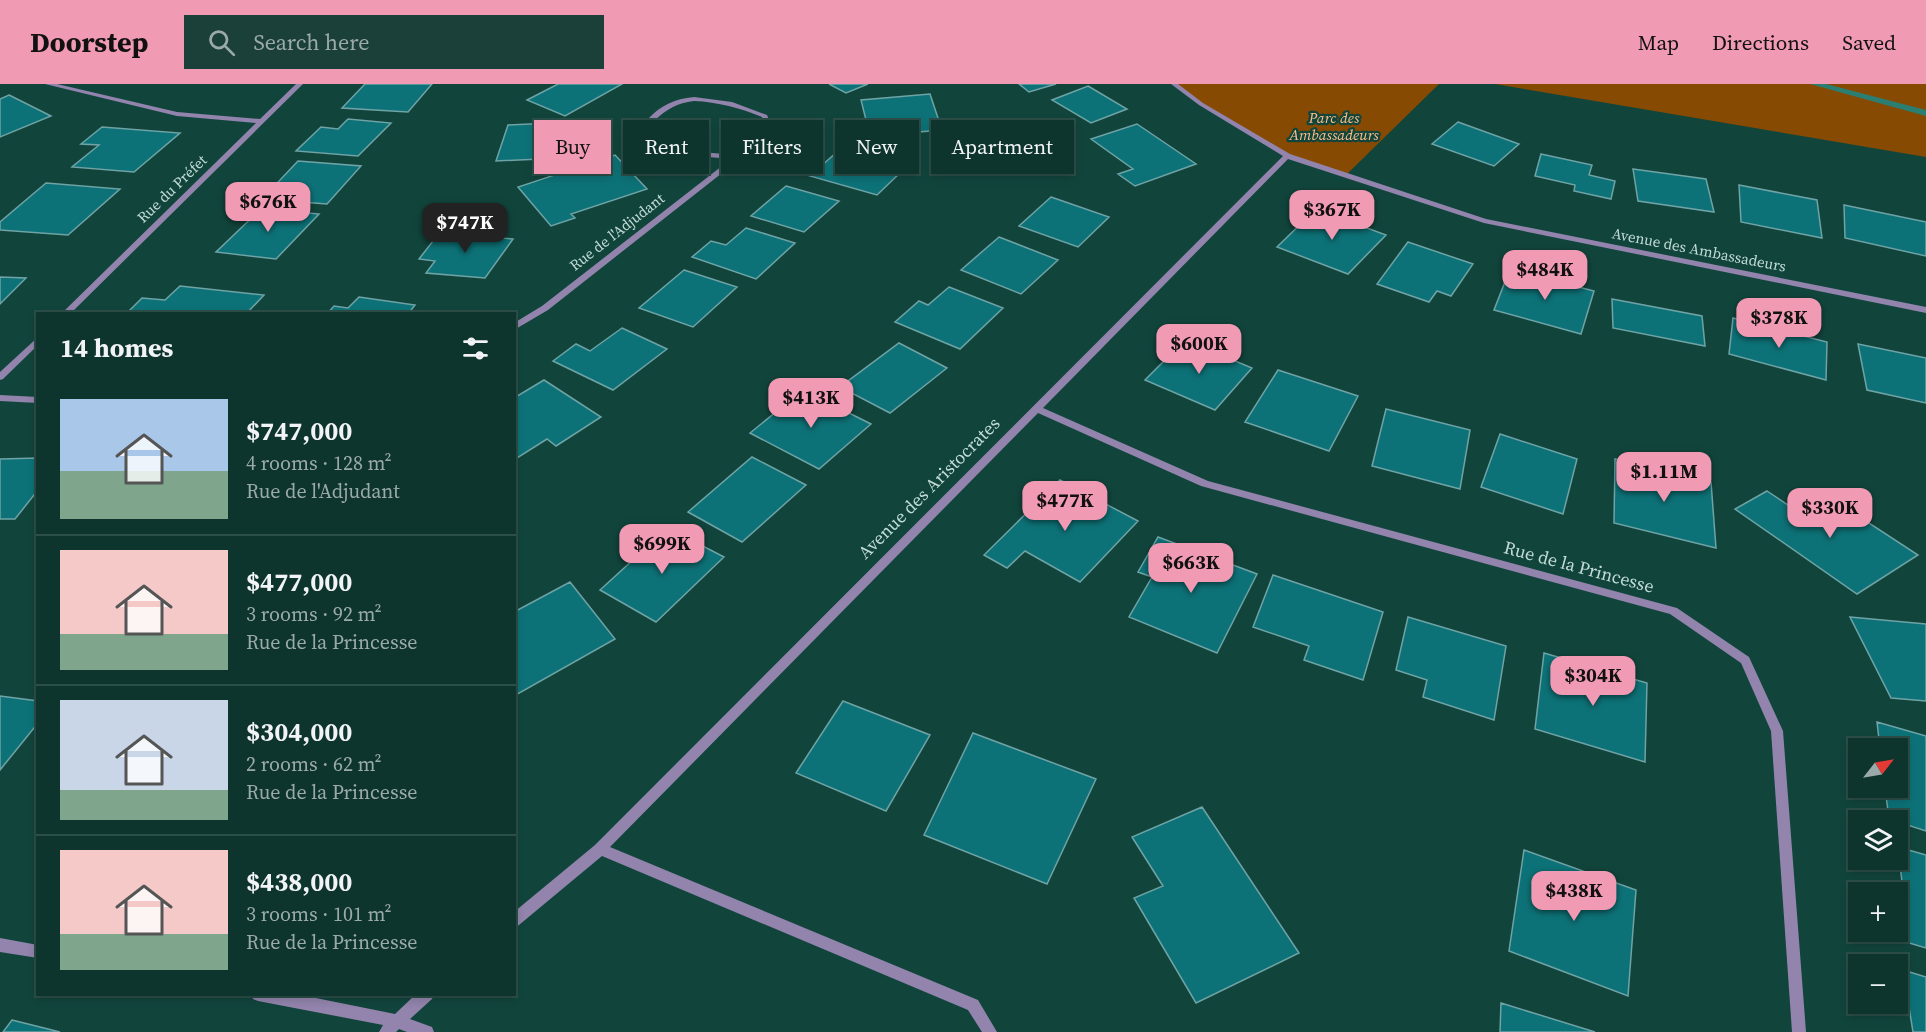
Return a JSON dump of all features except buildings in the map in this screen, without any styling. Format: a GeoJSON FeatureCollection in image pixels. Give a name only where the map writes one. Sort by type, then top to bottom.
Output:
{"type":"FeatureCollection","features":[{"type":"Feature","properties":{"kind":"street"},"geometry":{"type":"LineString","coordinates":[[48,84],[177,114],[261,121]]}},
{"type":"Feature","properties":{"kind":"street","name":"Rue du Préfet"},"geometry":{"type":"LineString","coordinates":[[67,312],[300,84]]}},
{"type":"Feature","properties":{"kind":"street","name":"Avenue des Ambassadeurs"},"geometry":{"type":"LineString","coordinates":[[1174,84],[1201,104],[1287,156],[1376,187],[1484,220],[1926,310]]}},
{"type":"Feature","properties":{"kind":"street","name":"Rue de l'Adjudant"},"geometry":{"type":"LineString","coordinates":[[713,99],[744,106],[765,116],[770,132],[735,157],[700,154],[649,137],[651,120],[674,102],[713,99]]}},
{"type":"Feature","properties":{"kind":"street","name":"Avenue des Aristocrates"},"geometry":{"type":"LineString","coordinates":[[516,919],[600,849],[1287,156]]}},
{"type":"Feature","properties":{"kind":"street","name":"Rue de l'Adjudant"},"geometry":{"type":"LineString","coordinates":[[516,326],[545,308],[721,168]]}},
{"type":"Feature","properties":{"kind":"street"},"geometry":{"type":"LineString","coordinates":[[0,377],[36,342]]}},
{"type":"Feature","properties":{"kind":"street"},"geometry":{"type":"LineString","coordinates":[[0,398],[36,400]]}},
{"type":"Feature","properties":{"kind":"street","name":"Rue de la Princesse"},"geometry":{"type":"LineString","coordinates":[[1036,408],[1205,484],[1673,611],[1745,660],[1778,731],[1799,1032]]}},
{"type":"Feature","properties":{"kind":"street"},"geometry":{"type":"LineString","coordinates":[[600,849],[973,1005],[990,1032]]}},
{"type":"Feature","properties":{"kind":"street"},"geometry":{"type":"LineString","coordinates":[[0,945],[36,952]]}},
{"type":"Feature","properties":{"kind":"street"},"geometry":{"type":"LineString","coordinates":[[266,996],[391,1027],[427,1032]]}},
{"type":"Feature","properties":{"kind":"street"},"geometry":{"type":"LineString","coordinates":[[391,1027],[426,996]]}},
{"type":"Feature","properties":{"kind":"green space","name":"Parc des Ambassadeurs"},"geometry":{"type":"Polygon","coordinates":[[[1174,84],[1439,84],[1345,176],[1287,156],[1201,104],[1174,84]]]}},
{"type":"Feature","properties":{"kind":"green space"},"geometry":{"type":"Polygon","coordinates":[[[1495,84],[1926,84],[1926,157],[1495,84]]]}},
{"type":"Feature","properties":{"kind":"waterway"},"geometry":{"type":"LineString","coordinates":[[1815,84],[1926,113]]}}]}
